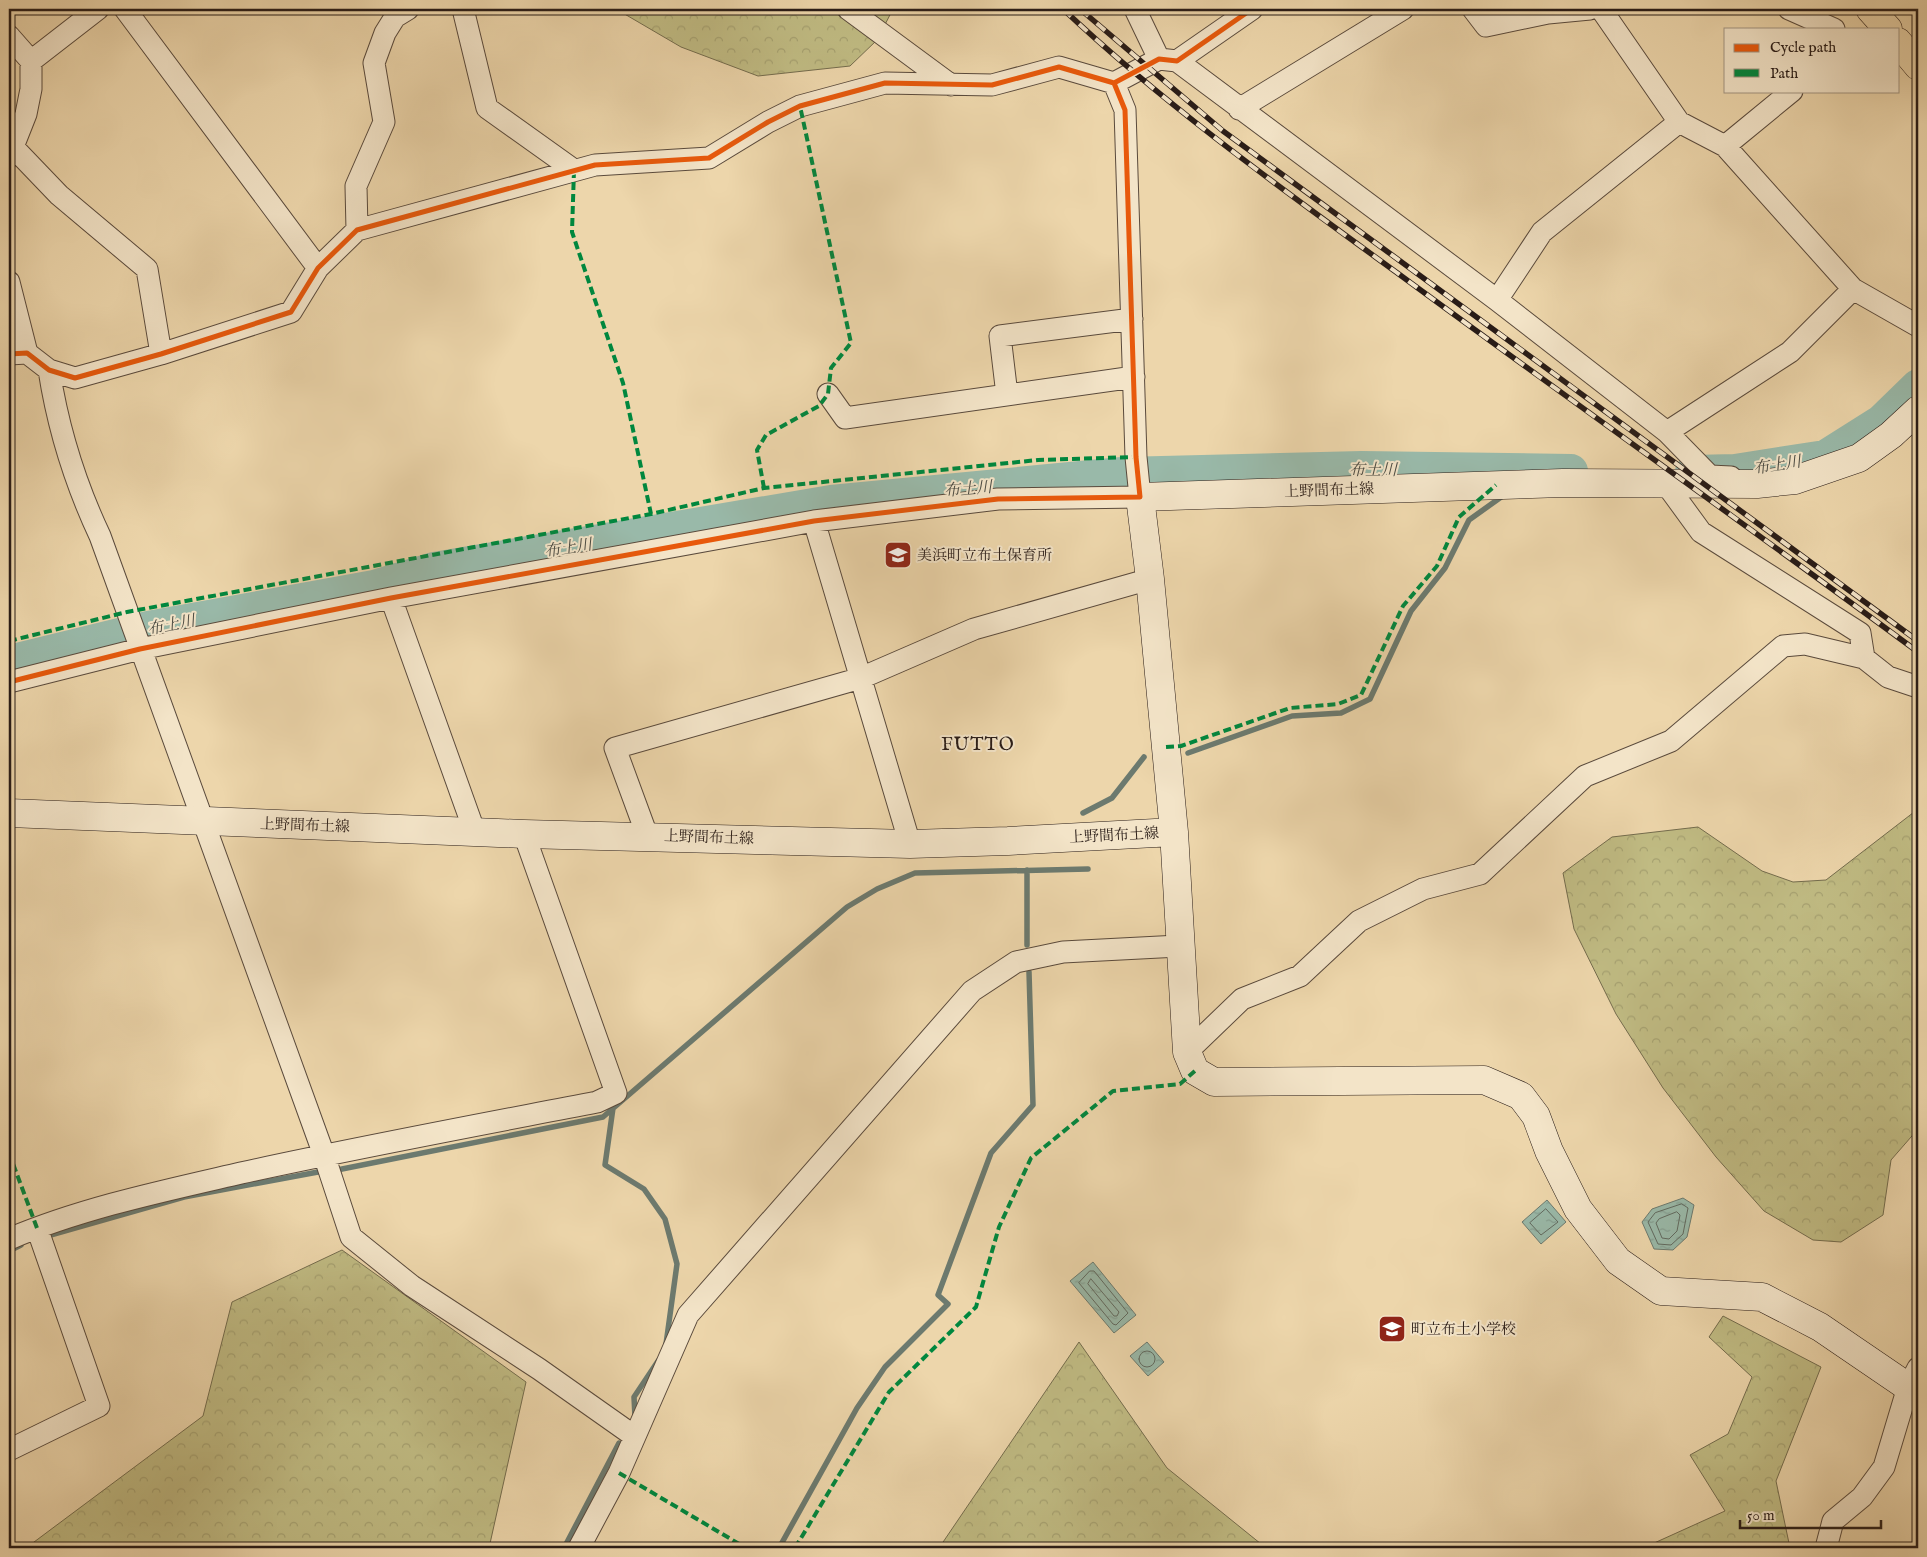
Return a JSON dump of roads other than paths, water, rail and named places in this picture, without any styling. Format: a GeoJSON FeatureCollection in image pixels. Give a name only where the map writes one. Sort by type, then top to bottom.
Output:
{"type":"FeatureCollection","features":[{"type":"Feature","properties":{"kind":"main road","name":"上野間布土線"},"geometry":{"type":"LineString","coordinates":[[9,813],[474,830],[524,834],[910,844],[1174,832],[1150,579],[1139,491],[1563,483],[1757,484],[1795,480],[1859,458],[1891,435],[1918,410]]}},
{"type":"Feature","properties":{"kind":"main road"},"geometry":{"type":"LineString","coordinates":[[1174,832],[1179,946],[1187,1052],[1195,1071],[1214,1082],[1484,1080],[1505,1087],[1521,1096],[1536,1116],[1549,1151],[1578,1209],[1618,1261],[1661,1291],[1762,1297],[1913,1377]]}},
{"type":"Feature","properties":{"kind":"street"},"geometry":{"type":"LineString","coordinates":[[30,61],[98,9]]}},
{"type":"Feature","properties":{"kind":"street"},"geometry":{"type":"LineString","coordinates":[[125,9],[318,268]]}},
{"type":"Feature","properties":{"kind":"street"},"geometry":{"type":"LineString","coordinates":[[358,230],[356,186],[384,122],[374,63],[385,33],[395,17],[408,9]]}},
{"type":"Feature","properties":{"kind":"street"},"geometry":{"type":"LineString","coordinates":[[463,9],[487,108],[574,170]]}},
{"type":"Feature","properties":{"kind":"street"},"geometry":{"type":"LineString","coordinates":[[848,9],[951,85]]}},
{"type":"Feature","properties":{"kind":"street"},"geometry":{"type":"LineString","coordinates":[[1135,9],[1168,60],[1239,109],[1497,300],[1667,432],[1710,476],[1795,480]]}},
{"type":"Feature","properties":{"kind":"street"},"geometry":{"type":"LineString","coordinates":[[9,282],[18,353],[50,370],[75,378],[161,354],[291,312],[318,268],[358,230],[595,165],[709,158],[768,122],[800,106],[885,83],[992,85],[1059,67],[1114,83],[1168,60],[1252,9]]}},
{"type":"Feature","properties":{"kind":"street"},"geometry":{"type":"LineString","coordinates":[[1239,109],[1403,9]]}},
{"type":"Feature","properties":{"kind":"street"},"geometry":{"type":"LineString","coordinates":[[1473,9],[1486,26],[1548,12],[1590,9]]}},
{"type":"Feature","properties":{"kind":"street"},"geometry":{"type":"LineString","coordinates":[[1601,9],[1680,122],[1726,146],[1853,289],[1918,326]]}},
{"type":"Feature","properties":{"kind":"street"},"geometry":{"type":"LineString","coordinates":[[1789,9],[1832,28]]}},
{"type":"Feature","properties":{"kind":"street"},"geometry":{"type":"LineString","coordinates":[[9,36],[30,61],[32,88],[26,114],[10,152],[147,269],[161,354]]}},
{"type":"Feature","properties":{"kind":"street"},"geometry":{"type":"LineString","coordinates":[[9,682],[140,650],[391,598],[814,521],[998,499],[1139,491],[1136,457],[1125,110],[1114,83]]}},
{"type":"Feature","properties":{"kind":"street"},"geometry":{"type":"LineString","coordinates":[[1726,146],[1791,92]]}},
{"type":"Feature","properties":{"kind":"street"},"geometry":{"type":"LineString","coordinates":[[1497,300],[1542,232],[1680,122]]}},
{"type":"Feature","properties":{"kind":"street"},"geometry":{"type":"LineString","coordinates":[[1667,432],[1790,352],[1853,289]]}},
{"type":"Feature","properties":{"kind":"street"},"geometry":{"type":"LineString","coordinates":[[1007,395],[1000,336],[1132,319]]}},
{"type":"Feature","properties":{"kind":"street"},"geometry":{"type":"LineString","coordinates":[[50,370],[59,423],[84,502],[100,536],[324,1155],[351,1237],[412,1286],[539,1369],[634,1436]]}},
{"type":"Feature","properties":{"kind":"street"},"geometry":{"type":"LineString","coordinates":[[828,394],[845,418],[1134,377]]}},
{"type":"Feature","properties":{"kind":"street"},"geometry":{"type":"LineString","coordinates":[[1666,484],[1701,532],[1860,633],[1864,658]]}},
{"type":"Feature","properties":{"kind":"street"},"geometry":{"type":"LineString","coordinates":[[814,521],[910,844]]}},
{"type":"Feature","properties":{"kind":"street"},"geometry":{"type":"LineString","coordinates":[[647,836],[615,748],[862,678],[974,628],[1150,579]]}},
{"type":"Feature","properties":{"kind":"street"},"geometry":{"type":"LineString","coordinates":[[391,598],[474,830]]}},
{"type":"Feature","properties":{"kind":"street"},"geometry":{"type":"LineString","coordinates":[[1187,1052],[1242,999],[1300,976],[1359,921],[1423,889],[1480,874],[1585,776],[1671,741],[1783,646],[1805,644],[1864,658],[1888,677],[1918,687]]}},
{"type":"Feature","properties":{"kind":"street"},"geometry":{"type":"LineString","coordinates":[[9,1239],[37,1228],[168,1190],[324,1155],[597,1102],[616,1093],[524,834]]}},
{"type":"Feature","properties":{"kind":"street"},"geometry":{"type":"LineString","coordinates":[[579,1548],[619,1473],[688,1315],[972,991],[1016,962],[1063,952],[1179,946]]}},
{"type":"Feature","properties":{"kind":"street"},"geometry":{"type":"LineString","coordinates":[[9,1450],[98,1406],[37,1228]]}},
{"type":"Feature","properties":{"kind":"street"},"geometry":{"type":"LineString","coordinates":[[1826,1548],[1833,1520],[1862,1497],[1884,1467],[1913,1377]]}},
{"type":"Feature","properties":{"kind":"water"},"geometry":{"type":"Polygon","coordinates":[[[1683,1198],[1694,1205],[1687,1237],[1673,1250],[1654,1249],[1642,1222],[1652,1209],[1683,1198]]]}},
{"type":"Feature","properties":{"kind":"water"},"geometry":{"type":"Polygon","coordinates":[[[1547,1200],[1566,1222],[1541,1244],[1522,1222],[1547,1200]]]}},
{"type":"Feature","properties":{"kind":"water"},"geometry":{"type":"Polygon","coordinates":[[[1093,1262],[1136,1315],[1114,1333],[1070,1281],[1093,1262]]]}},
{"type":"Feature","properties":{"kind":"water"},"geometry":{"type":"Polygon","coordinates":[[[1147,1342],[1164,1362],[1148,1376],[1130,1356],[1147,1342]]]}},
{"type":"Feature","properties":{"kind":"waterway","name":"布土川"},"geometry":{"type":"LineString","coordinates":[[1692,472],[1735,471],[1825,457],[1882,421],[1918,386]]}},
{"type":"Feature","properties":{"kind":"waterway","name":"布土川"},"geometry":{"type":"LineString","coordinates":[[9,662],[148,628],[374,587],[434,569],[831,502],[1122,474],[1362,468],[1571,471]]}},
{"type":"Feature","properties":{"kind":"waterway"},"geometry":{"type":"LineString","coordinates":[[1188,753],[1292,716],[1341,713],[1370,699],[1411,611],[1445,568],[1469,520],[1504,495]]}},
{"type":"Feature","properties":{"kind":"waterway"},"geometry":{"type":"LineString","coordinates":[[1083,813],[1112,798],[1144,757]]}},
{"type":"Feature","properties":{"kind":"waterway"},"geometry":{"type":"LineString","coordinates":[[337,1170],[603,1117],[847,907],[877,889],[915,873],[1088,869]]}},
{"type":"Feature","properties":{"kind":"waterway"},"geometry":{"type":"LineString","coordinates":[[1027,870],[1027,945]]}},
{"type":"Feature","properties":{"kind":"waterway"},"geometry":{"type":"LineString","coordinates":[[779,1548],[857,1408],[885,1367],[948,1304],[938,1295],[991,1153],[1033,1105],[1029,972]]}},
{"type":"Feature","properties":{"kind":"waterway"},"geometry":{"type":"LineString","coordinates":[[613,1108],[605,1165],[644,1189],[665,1219],[677,1264],[666,1344]]}},
{"type":"Feature","properties":{"kind":"waterway"},"geometry":{"type":"LineString","coordinates":[[47,1236],[184,1197],[318,1172]]}},
{"type":"Feature","properties":{"kind":"waterway"},"geometry":{"type":"LineString","coordinates":[[9,1251],[21,1245]]}},
{"type":"Feature","properties":{"kind":"waterway"},"geometry":{"type":"LineString","coordinates":[[635,1417],[634,1397],[658,1361]]}},
{"type":"Feature","properties":{"kind":"waterway"},"geometry":{"type":"LineString","coordinates":[[564,1548],[619,1443]]}},
{"type":"Feature","properties":{"kind":"railway"},"geometry":{"type":"LineString","coordinates":[[1063,9],[1142,79],[1225,146],[1918,652]]}},
{"type":"Feature","properties":{"kind":"railway"},"geometry":{"type":"LineString","coordinates":[[1080,9],[1223,131],[1918,641]]}},
{"type":"Feature","properties":{"kind":"place","name":"美浜町立布土保育所"},"geometry":{"type":"Point","coordinates":[898,555]}},
{"type":"Feature","properties":{"kind":"place","name":"町立布土小学校"},"geometry":{"type":"Point","coordinates":[1392,1329]}},
{"type":"Feature","properties":{"kind":"district","name":"FUTTO"},"geometry":{"type":"Point","coordinates":[978,744]}}]}
